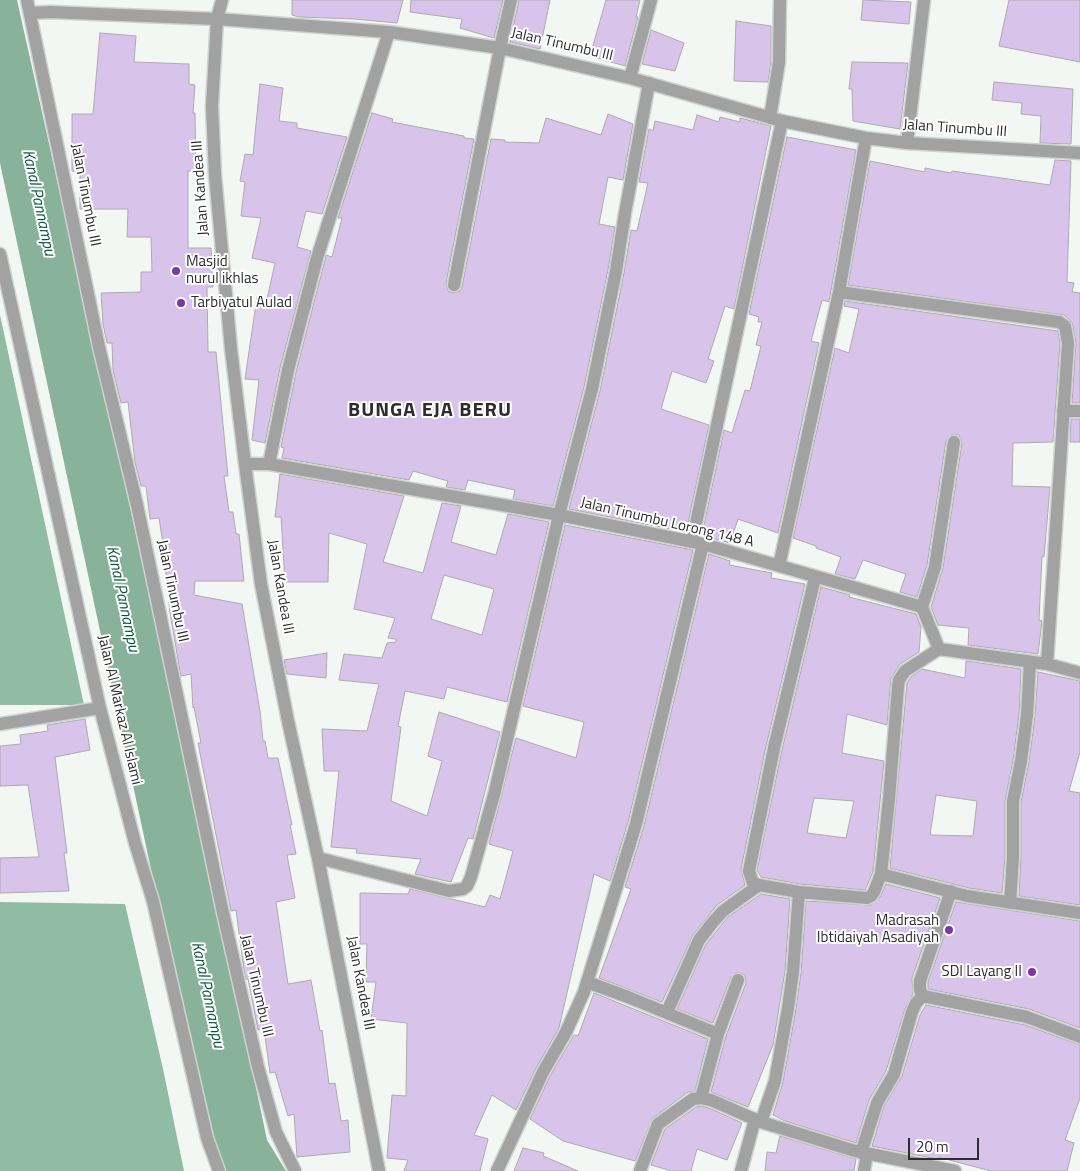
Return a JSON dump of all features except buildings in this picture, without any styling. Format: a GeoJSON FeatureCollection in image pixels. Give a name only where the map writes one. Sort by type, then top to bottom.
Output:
{"type":"FeatureCollection","features":[{"type":"Feature","properties":{"kind":"street","name":"Jalan Kandea III"},"geometry":{"type":"LineString","coordinates":[[222,0],[217,19],[212,106],[215,175],[231,349],[261,584],[318,858],[379,1171]]}},
{"type":"Feature","properties":{"kind":"street"},"geometry":{"type":"LineString","coordinates":[[454,285],[511,0]]}},
{"type":"Feature","properties":{"kind":"street"},"geometry":{"type":"LineString","coordinates":[[630,78],[651,0]]}},
{"type":"Feature","properties":{"kind":"street"},"geometry":{"type":"LineString","coordinates":[[497,1171],[543,1072],[566,1032],[587,982],[636,824],[698,543],[776,120],[780,0]]}},
{"type":"Feature","properties":{"kind":"street"},"geometry":{"type":"LineString","coordinates":[[908,143],[924,0]]}},
{"type":"Feature","properties":{"kind":"street","name":"Jalan Tinumbu III"},"geometry":{"type":"LineString","coordinates":[[295,1171],[276,1132],[258,1067],[225,922],[137,505],[98,347],[29,6],[50,12],[217,19],[389,32],[500,48],[630,78],[776,120],[866,138],[908,143],[1080,153]]}},
{"type":"Feature","properties":{"kind":"street"},"geometry":{"type":"LineString","coordinates":[[269,464],[288,370],[317,258],[389,32]]}},
{"type":"Feature","properties":{"kind":"street"},"geometry":{"type":"LineString","coordinates":[[318,858],[449,891],[459,891],[466,886],[471,877],[495,791],[559,515],[592,390],[649,83]]}},
{"type":"Feature","properties":{"kind":"street"},"geometry":{"type":"LineString","coordinates":[[779,566],[839,292],[866,138]]}},
{"type":"Feature","properties":{"kind":"street","name":"Jalan Al Markaz Al Islami"},"geometry":{"type":"LineString","coordinates":[[0,254],[100,708],[135,843],[153,901],[207,1138],[219,1171]]}},
{"type":"Feature","properties":{"kind":"street"},"geometry":{"type":"LineString","coordinates":[[839,292],[1052,321],[1062,324],[1066,330],[1068,343],[1047,664]]}},
{"type":"Feature","properties":{"kind":"street"},"geometry":{"type":"LineString","coordinates":[[1063,411],[1080,411]]}},
{"type":"Feature","properties":{"kind":"street"},"geometry":{"type":"LineString","coordinates":[[939,649],[922,607],[935,567],[954,442]]}},
{"type":"Feature","properties":{"kind":"street","name":"Jalan Tinumbu Lorong 148 A"},"geometry":{"type":"LineString","coordinates":[[245,464],[269,464],[559,515],[698,543],[815,578],[922,607]]}},
{"type":"Feature","properties":{"kind":"street"},"geometry":{"type":"LineString","coordinates":[[815,578],[776,740],[752,852],[749,871],[753,883],[799,892],[867,898],[871,896],[881,874],[899,680],[905,671],[939,649],[1047,664],[1080,673]]}},
{"type":"Feature","properties":{"kind":"street"},"geometry":{"type":"LineString","coordinates":[[1010,903],[1014,857],[1013,801],[1021,761],[1030,662]]}},
{"type":"Feature","properties":{"kind":"street"},"geometry":{"type":"LineString","coordinates":[[0,724],[100,708]]}},
{"type":"Feature","properties":{"kind":"street"},"geometry":{"type":"LineString","coordinates":[[881,874],[1010,903],[1080,913]]}},
{"type":"Feature","properties":{"kind":"street"},"geometry":{"type":"LineString","coordinates":[[667,1012],[699,940],[723,910],[759,885]]}},
{"type":"Feature","properties":{"kind":"street"},"geometry":{"type":"LineString","coordinates":[[923,996],[920,990],[920,981],[951,891]]}},
{"type":"Feature","properties":{"kind":"street"},"geometry":{"type":"LineString","coordinates":[[741,1171],[758,1120],[775,1081],[793,972],[799,892]]}},
{"type":"Feature","properties":{"kind":"street"},"geometry":{"type":"LineString","coordinates":[[701,1098],[718,1034],[738,980]]}},
{"type":"Feature","properties":{"kind":"street"},"geometry":{"type":"LineString","coordinates":[[587,982],[667,1012],[718,1034]]}},
{"type":"Feature","properties":{"kind":"street"},"geometry":{"type":"LineString","coordinates":[[923,996],[1027,1017],[1080,1037]]}},
{"type":"Feature","properties":{"kind":"street"},"geometry":{"type":"LineString","coordinates":[[864,1171],[864,1153],[877,1103],[894,1074],[912,1012],[923,996]]}},
{"type":"Feature","properties":{"kind":"street"},"geometry":{"type":"LineString","coordinates":[[640,1171],[658,1124],[693,1099],[701,1098],[711,1100],[758,1120],[864,1153],[955,1171]]}},
{"type":"Feature","properties":{"kind":"shaded area"},"geometry":{"type":"Polygon","coordinates":[[[0,315],[84,705],[0,705],[0,315]]]}},
{"type":"Feature","properties":{"kind":"shaded area"},"geometry":{"type":"Polygon","coordinates":[[[0,902],[125,904],[163,1069],[184,1171],[0,1171],[0,902]]]}},
{"type":"Feature","properties":{"kind":"water","name":"Kanal Pannampu"},"geometry":{"type":"Polygon","coordinates":[[[0,0],[17,0],[199,817],[267,1140],[286,1171],[223,1171],[217,1159],[192,1061],[0,163],[0,0]]]}},
{"type":"Feature","properties":{"kind":"place","name":"Masjid nurul ikhlas"},"geometry":{"type":"Point","coordinates":[176,271]}},
{"type":"Feature","properties":{"kind":"place","name":"Tarbiyatul Aulad"},"geometry":{"type":"Point","coordinates":[181,303]}},
{"type":"Feature","properties":{"kind":"place","name":"Madrasah Ibtidaiyah Asadiyah"},"geometry":{"type":"Point","coordinates":[949,930]}},
{"type":"Feature","properties":{"kind":"place","name":"SDI Layang II"},"geometry":{"type":"Point","coordinates":[1032,972]}},
{"type":"Feature","properties":{"kind":"district","name":"BUNGA EJA BERU"},"geometry":{"type":"Point","coordinates":[430,411]}}]}
